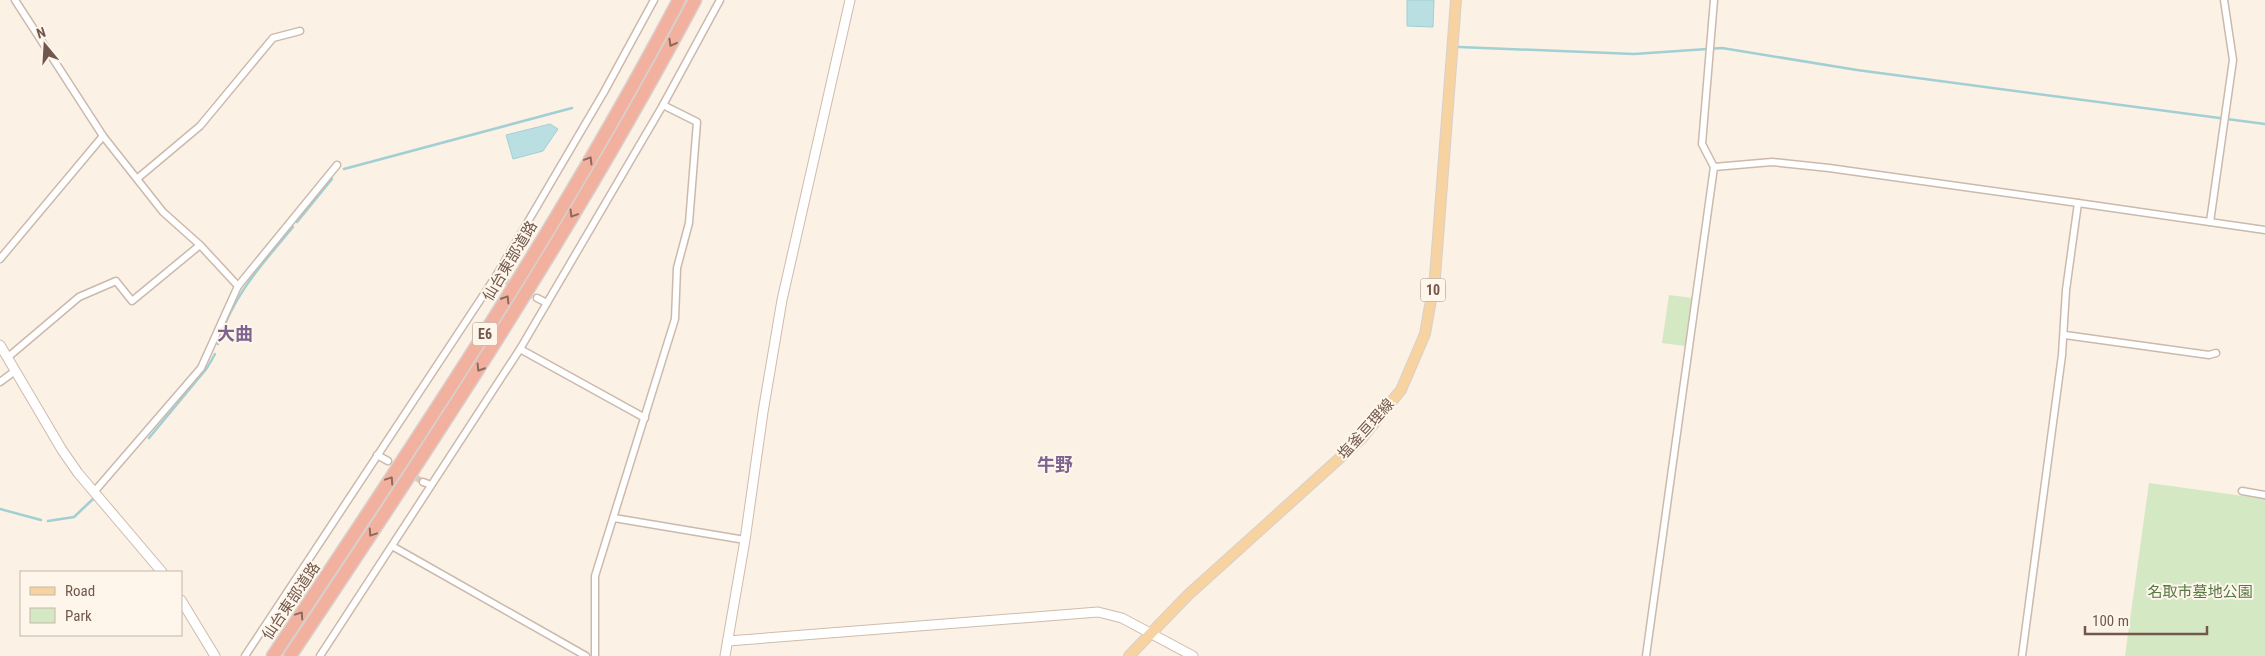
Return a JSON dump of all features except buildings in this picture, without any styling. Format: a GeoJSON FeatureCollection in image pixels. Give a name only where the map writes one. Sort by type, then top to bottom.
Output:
{"type":"FeatureCollection","features":[{"type":"Feature","properties":{"kind":"highway","name":"仙台東部道路"},"geometry":{"type":"LineString","coordinates":[[273,656],[395,473],[507,299],[634,82],[679,0]]}},
{"type":"Feature","properties":{"kind":"highway","name":"仙台東部道路"},"geometry":{"type":"LineString","coordinates":[[290,656],[416,467],[519,306],[608,156],[695,0]]}},
{"type":"Feature","properties":{"kind":"main road","name":"塩釜亘理線"},"geometry":{"type":"LineString","coordinates":[[1129,656],[1150,632],[1362,438],[1400,390],[1414,362],[1425,334],[1435,277],[1456,0]]}},
{"type":"Feature","properties":{"kind":"street"},"geometry":{"type":"LineString","coordinates":[[15,0],[103,136],[164,212],[200,245],[238,286]]}},
{"type":"Feature","properties":{"kind":"street"},"geometry":{"type":"LineString","coordinates":[[244,656],[496,276],[604,92],[654,0]]}},
{"type":"Feature","properties":{"kind":"street"},"geometry":{"type":"LineString","coordinates":[[320,656],[520,349],[663,105],[720,0]]}},
{"type":"Feature","properties":{"kind":"street"},"geometry":{"type":"LineString","coordinates":[[725,656],[782,300],[850,0]]}},
{"type":"Feature","properties":{"kind":"street"},"geometry":{"type":"LineString","coordinates":[[1646,656],[1714,167],[1702,144],[1708,53],[1714,0]]}},
{"type":"Feature","properties":{"kind":"street"},"geometry":{"type":"LineString","coordinates":[[2210,222],[2233,60],[2224,0]]}},
{"type":"Feature","properties":{"kind":"street"},"geometry":{"type":"LineString","coordinates":[[138,178],[200,126],[273,38],[300,31]]}},
{"type":"Feature","properties":{"kind":"street"},"geometry":{"type":"LineString","coordinates":[[591,656],[595,656],[595,576],[675,319],[677,268],[689,223],[697,122],[663,105]]}},
{"type":"Feature","properties":{"kind":"street"},"geometry":{"type":"LineString","coordinates":[[0,259],[103,136]]}},
{"type":"Feature","properties":{"kind":"street"},"geometry":{"type":"LineString","coordinates":[[1714,167],[1772,162],[1829,168],[2265,230]]}},
{"type":"Feature","properties":{"kind":"street"},"geometry":{"type":"LineString","coordinates":[[94,492],[201,368],[238,286],[337,165]]}},
{"type":"Feature","properties":{"kind":"street"},"geometry":{"type":"LineString","coordinates":[[2022,656],[2065,335],[2066,290],[2078,204]]}},
{"type":"Feature","properties":{"kind":"street"},"geometry":{"type":"LineString","coordinates":[[7,358],[79,298],[116,280],[132,301],[200,245]]}},
{"type":"Feature","properties":{"kind":"street"},"geometry":{"type":"LineString","coordinates":[[496,276],[504,280]]}},
{"type":"Feature","properties":{"kind":"street"},"geometry":{"type":"LineString","coordinates":[[537,298],[546,303]]}},
{"type":"Feature","properties":{"kind":"street"},"geometry":{"type":"LineString","coordinates":[[2065,335],[2209,355],[2216,353]]}},
{"type":"Feature","properties":{"kind":"street"},"geometry":{"type":"LineString","coordinates":[[0,345],[62,450],[94,492],[161,571]]}},
{"type":"Feature","properties":{"kind":"street"},"geometry":{"type":"LineString","coordinates":[[520,349],[645,418]]}},
{"type":"Feature","properties":{"kind":"street"},"geometry":{"type":"LineString","coordinates":[[0,382],[15,371]]}},
{"type":"Feature","properties":{"kind":"street"},"geometry":{"type":"LineString","coordinates":[[377,455],[388,462]]}},
{"type":"Feature","properties":{"kind":"street"},"geometry":{"type":"LineString","coordinates":[[422,482],[430,486]]}},
{"type":"Feature","properties":{"kind":"street"},"geometry":{"type":"LineString","coordinates":[[2242,491],[2265,495]]}},
{"type":"Feature","properties":{"kind":"street"},"geometry":{"type":"LineString","coordinates":[[614,518],[745,540]]}},
{"type":"Feature","properties":{"kind":"street"},"geometry":{"type":"LineString","coordinates":[[392,546],[586,656]]}},
{"type":"Feature","properties":{"kind":"street"},"geometry":{"type":"LineString","coordinates":[[182,602],[215,656]]}},
{"type":"Feature","properties":{"kind":"street"},"geometry":{"type":"LineString","coordinates":[[728,641],[1084,612],[1111,614],[1150,632],[1192,656]]}},
{"type":"Feature","properties":{"kind":"green space"},"geometry":{"type":"Polygon","coordinates":[[[1669,295],[1692,298],[1685,346],[1662,343],[1669,295]]]}},
{"type":"Feature","properties":{"kind":"green space","name":"名取市墓地公園"},"geometry":{"type":"Polygon","coordinates":[[[2149,483],[2265,499],[2265,656],[2125,656],[2149,483]]]}},
{"type":"Feature","properties":{"kind":"water"},"geometry":{"type":"Polygon","coordinates":[[[1407,0],[1434,0],[1433,27],[1407,26],[1407,0]]]}},
{"type":"Feature","properties":{"kind":"water"},"geometry":{"type":"Polygon","coordinates":[[[550,124],[558,129],[543,151],[513,159],[506,135],[550,124]]]}},
{"type":"Feature","properties":{"kind":"waterway"},"geometry":{"type":"LineString","coordinates":[[1459,47],[1634,54],[1722,48],[1857,70],[2265,124]]}},
{"type":"Feature","properties":{"kind":"waterway"},"geometry":{"type":"LineString","coordinates":[[344,169],[572,108]]}},
{"type":"Feature","properties":{"kind":"waterway"},"geometry":{"type":"LineString","coordinates":[[297,222],[332,179]]}},
{"type":"Feature","properties":{"kind":"waterway"},"geometry":{"type":"LineString","coordinates":[[218,344],[231,311],[249,281],[293,227]]}},
{"type":"Feature","properties":{"kind":"waterway"},"geometry":{"type":"LineString","coordinates":[[149,438],[207,368],[215,354]]}},
{"type":"Feature","properties":{"kind":"waterway"},"geometry":{"type":"LineString","coordinates":[[48,521],[74,517],[93,499]]}},
{"type":"Feature","properties":{"kind":"waterway"},"geometry":{"type":"LineString","coordinates":[[0,509],[41,520]]}},
{"type":"Feature","properties":{"kind":"tunnel"},"geometry":{"type":"LineString","coordinates":[[504,280],[537,298]]}},
{"type":"Feature","properties":{"kind":"tunnel"},"geometry":{"type":"LineString","coordinates":[[409,473],[423,482]]}},
{"type":"Feature","properties":{"kind":"district","name":"大曲"},"geometry":{"type":"Point","coordinates":[235,333]}},
{"type":"Feature","properties":{"kind":"district","name":"牛野"},"geometry":{"type":"Point","coordinates":[1055,464]}}]}
